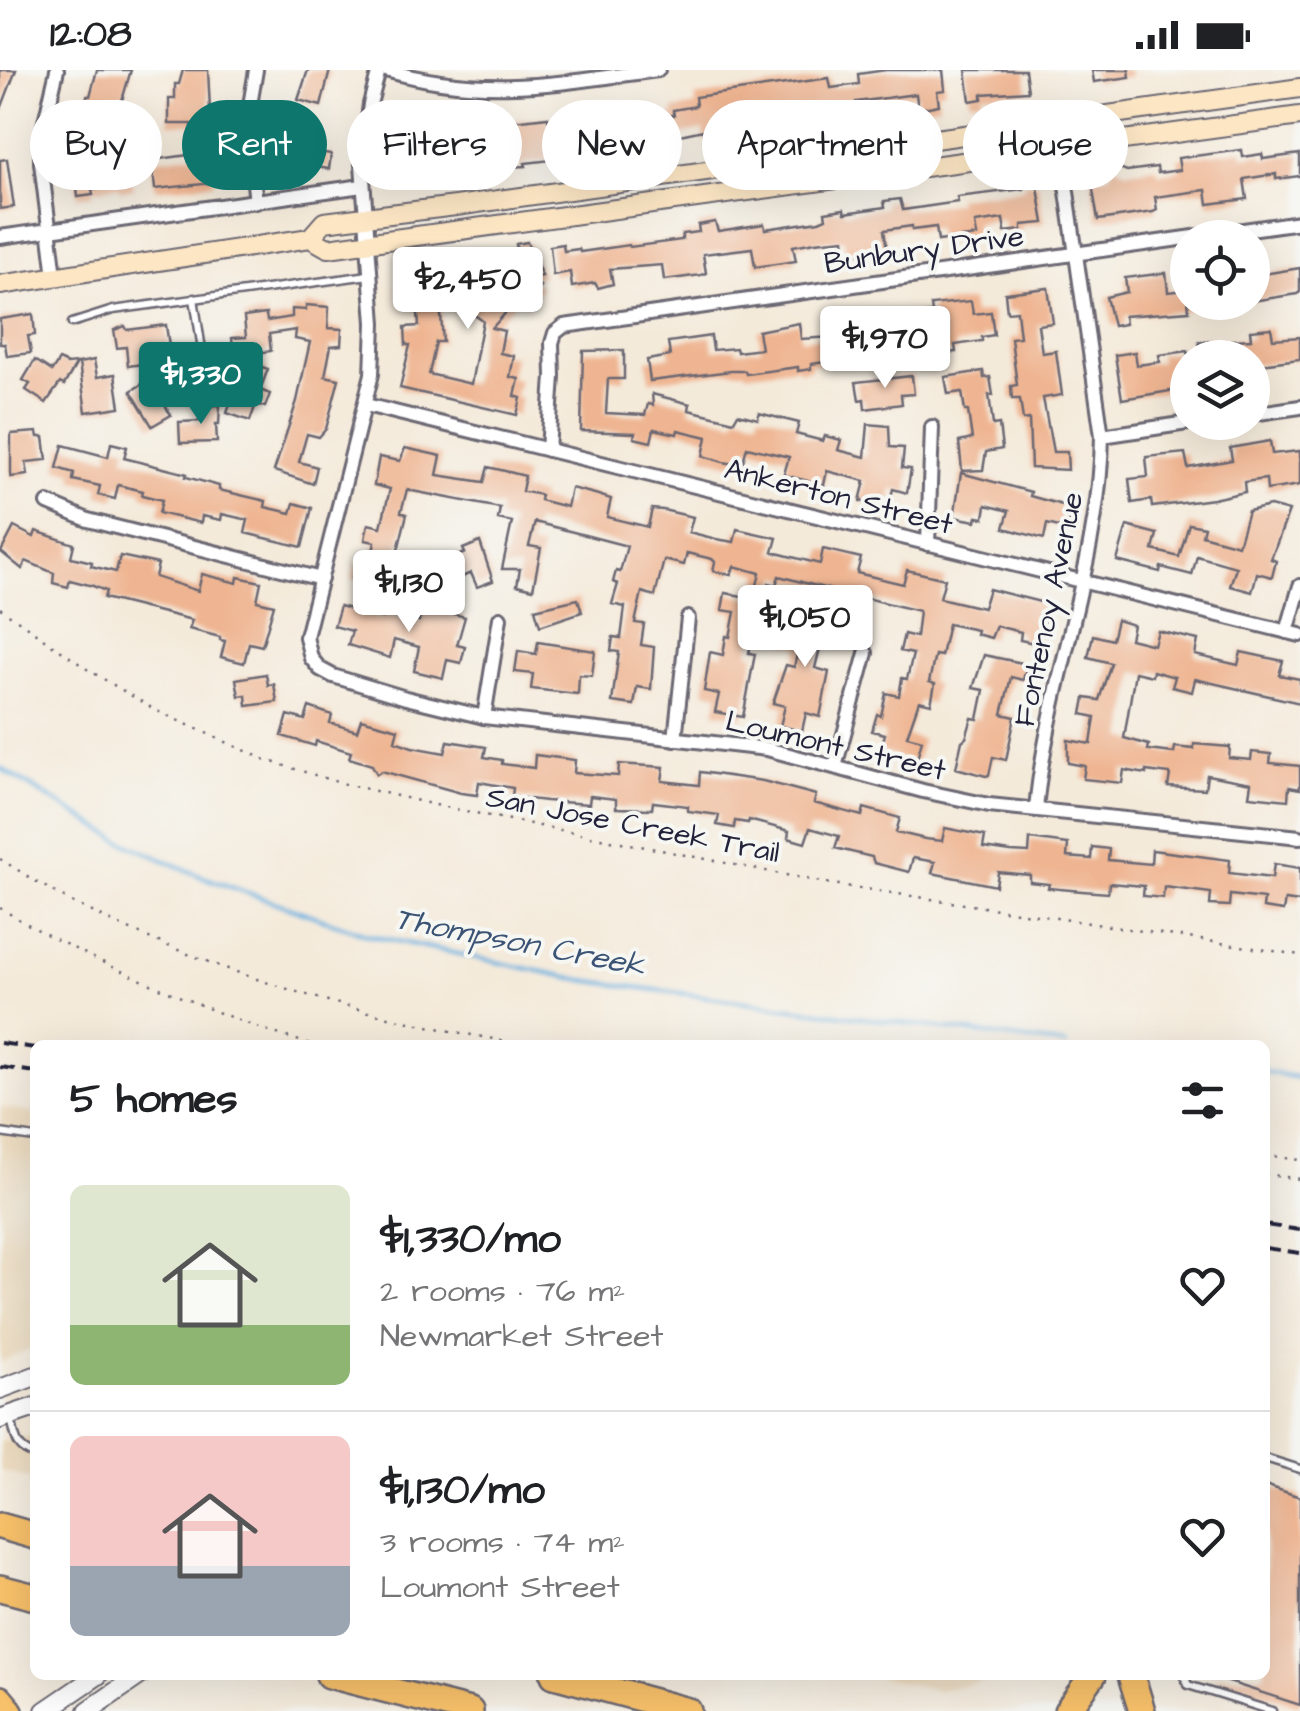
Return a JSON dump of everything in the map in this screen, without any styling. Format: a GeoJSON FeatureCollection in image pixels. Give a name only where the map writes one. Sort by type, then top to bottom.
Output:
{"type":"FeatureCollection","features":[{"type":"Feature","properties":{"kind":"highway"},"geometry":{"type":"LineString","coordinates":[[0,1526],[30,1535]]}},
{"type":"Feature","properties":{"kind":"highway"},"geometry":{"type":"LineString","coordinates":[[349,1680],[470,1711]]}},
{"type":"Feature","properties":{"kind":"highway"},"geometry":{"type":"LineString","coordinates":[[573,1680],[688,1711]]}},
{"type":"Feature","properties":{"kind":"highway"},"geometry":{"type":"LineString","coordinates":[[1067,1711],[1090,1680]]}},
{"type":"Feature","properties":{"kind":"highway"},"geometry":{"type":"LineString","coordinates":[[1133,1680],[1142,1711]]}},
{"type":"Feature","properties":{"kind":"highway"},"geometry":{"type":"LineString","coordinates":[[0,1700],[10,1711]]}},
{"type":"Feature","properties":{"kind":"main road"},"geometry":{"type":"LineString","coordinates":[[1128,112],[1300,88]]}},
{"type":"Feature","properties":{"kind":"main road"},"geometry":{"type":"LineString","coordinates":[[1128,140],[1300,116]]}},
{"type":"Feature","properties":{"kind":"main road"},"geometry":{"type":"LineString","coordinates":[[310,238],[324,222],[963,135]]}},
{"type":"Feature","properties":{"kind":"main road"},"geometry":{"type":"LineString","coordinates":[[0,285],[310,238],[328,248],[963,162]]}},
{"type":"Feature","properties":{"kind":"street"},"geometry":{"type":"LineString","coordinates":[[55,276],[42,139],[57,70]]}},
{"type":"Feature","properties":{"kind":"street"},"geometry":{"type":"LineString","coordinates":[[256,70],[247,123],[256,202]]}},
{"type":"Feature","properties":{"kind":"street"},"geometry":{"type":"LineString","coordinates":[[373,100],[382,70],[441,83],[504,88],[658,70]]}},
{"type":"Feature","properties":{"kind":"street"},"geometry":{"type":"LineString","coordinates":[[503,70],[504,88]]}},
{"type":"Feature","properties":{"kind":"street"},"geometry":{"type":"LineString","coordinates":[[0,237],[347,188]]}},
{"type":"Feature","properties":{"kind":"street"},"geometry":{"type":"LineString","coordinates":[[48,503],[88,520],[321,579],[366,405],[374,334],[362,190]]}},
{"type":"Feature","properties":{"kind":"street","name":"Fontenoy Avenue"},"geometry":{"type":"LineString","coordinates":[[1036,809],[1047,726],[1102,485],[1102,436],[1066,190]]}},
{"type":"Feature","properties":{"kind":"street","name":"Bunbury Drive"},"geometry":{"type":"LineString","coordinates":[[548,450],[554,376],[552,343],[555,333],[564,326],[1300,222]]}},
{"type":"Feature","properties":{"kind":"street","name":"Ankerton Street"},"geometry":{"type":"LineString","coordinates":[[366,405],[1293,633]]}},
{"type":"Feature","properties":{"kind":"street"},"geometry":{"type":"LineString","coordinates":[[1270,411],[1300,407]]}},
{"type":"Feature","properties":{"kind":"street"},"geometry":{"type":"LineString","coordinates":[[1102,436],[1170,426]]}},
{"type":"Feature","properties":{"kind":"street"},"geometry":{"type":"LineString","coordinates":[[928,544],[932,427]]}},
{"type":"Feature","properties":{"kind":"street","name":"Loumont Street"},"geometry":{"type":"LineString","coordinates":[[321,579],[306,637],[311,658],[320,669],[333,676],[484,717],[767,750],[949,797],[1300,837]]}},
{"type":"Feature","properties":{"kind":"street"},"geometry":{"type":"LineString","coordinates":[[1293,633],[1300,586]]}},
{"type":"Feature","properties":{"kind":"street"},"geometry":{"type":"LineString","coordinates":[[484,717],[500,618]]}},
{"type":"Feature","properties":{"kind":"street"},"geometry":{"type":"LineString","coordinates":[[675,738],[688,618]]}},
{"type":"Feature","properties":{"kind":"street"},"geometry":{"type":"LineString","coordinates":[[835,767],[866,653]]}},
{"type":"Feature","properties":{"kind":"street"},"geometry":{"type":"LineString","coordinates":[[30,1377],[1,1385],[5,1417],[30,1409]]}},
{"type":"Feature","properties":{"kind":"street"},"geometry":{"type":"LineString","coordinates":[[45,1711],[91,1680]]}},
{"type":"Feature","properties":{"kind":"street"},"geometry":{"type":"LineString","coordinates":[[88,1711],[134,1680]]}},
{"type":"Feature","properties":{"kind":"lane"},"geometry":{"type":"LineString","coordinates":[[72,322],[113,310],[370,275]]}},
{"type":"Feature","properties":{"kind":"lane"},"geometry":{"type":"LineString","coordinates":[[194,298],[205,369]]}},
{"type":"Feature","properties":{"kind":"lane"},"geometry":{"type":"LineString","coordinates":[[0,1134],[30,1137]]}},
{"type":"Feature","properties":{"kind":"lane"},"geometry":{"type":"LineString","coordinates":[[5,1417],[18,1445],[30,1454]]}},
{"type":"Feature","properties":{"kind":"lane"},"geometry":{"type":"LineString","coordinates":[[1270,1460],[1300,1469]]}},
{"type":"Feature","properties":{"kind":"lane"},"geometry":{"type":"LineString","coordinates":[[1186,1680],[1188,1685],[1272,1711]]}},
{"type":"Feature","properties":{"kind":"path","name":"San Jose Creek Trail"},"geometry":{"type":"LineString","coordinates":[[0,608],[154,710],[266,760],[337,782],[826,883],[1300,956]]}},
{"type":"Feature","properties":{"kind":"path"},"geometry":{"type":"LineString","coordinates":[[0,860],[83,908],[168,946],[380,1016],[503,1040]]}},
{"type":"Feature","properties":{"kind":"path"},"geometry":{"type":"LineString","coordinates":[[0,908],[88,956],[227,1018],[298,1040]]}},
{"type":"Feature","properties":{"kind":"path"},"geometry":{"type":"LineString","coordinates":[[1270,1156],[1300,1160]]}},
{"type":"Feature","properties":{"kind":"path"},"geometry":{"type":"LineString","coordinates":[[1270,1175],[1300,1179]]}},
{"type":"Feature","properties":{"kind":"shaded area"},"geometry":{"type":"Polygon","coordinates":[[[0,1107],[30,1112],[30,1350],[0,1362],[0,1107]]]}},
{"type":"Feature","properties":{"kind":"shaded area"},"geometry":{"type":"Polygon","coordinates":[[[30,1437],[30,1479],[0,1471],[0,1442],[30,1437]]]}},
{"type":"Feature","properties":{"kind":"shaded area"},"geometry":{"type":"Polygon","coordinates":[[[892,1680],[991,1680],[938,1690],[892,1680]]]}},
{"type":"Feature","properties":{"kind":"building"},"geometry":{"type":"Polygon","coordinates":[[[0,70],[16,70],[1,109],[0,109],[0,70]]]}},
{"type":"Feature","properties":{"kind":"building"},"geometry":{"type":"Polygon","coordinates":[[[97,70],[131,70],[122,100],[86,100],[97,70]]]}},
{"type":"Feature","properties":{"kind":"building"},"geometry":{"type":"Polygon","coordinates":[[[183,70],[208,70],[210,100],[182,100],[182,124],[169,124],[169,99],[175,99],[175,84],[179,84],[183,70]]]}},
{"type":"Feature","properties":{"kind":"building"},"geometry":{"type":"Polygon","coordinates":[[[308,70],[330,70],[322,100],[298,100],[308,70]]]}},
{"type":"Feature","properties":{"kind":"building"},"geometry":{"type":"Polygon","coordinates":[[[943,70],[945,90],[937,91],[938,100],[917,100],[916,94],[871,100],[702,100],[702,130],[682,134],[682,108],[696,106],[695,97],[829,78],[831,88],[859,84],[858,74],[943,70]]]}},
{"type":"Feature","properties":{"kind":"building"},"geometry":{"type":"Polygon","coordinates":[[[966,70],[1025,70],[1028,91],[982,94],[982,99],[970,100],[966,70]]]}},
{"type":"Feature","properties":{"kind":"building"},"geometry":{"type":"Polygon","coordinates":[[[1092,70],[1129,70],[1130,77],[1094,82],[1092,70]]]}},
{"type":"Feature","properties":{"kind":"building"},"geometry":{"type":"Polygon","coordinates":[[[542,118],[542,161],[522,166],[522,120],[542,118]]]}},
{"type":"Feature","properties":{"kind":"building"},"geometry":{"type":"Polygon","coordinates":[[[1242,150],[1243,157],[1262,154],[1263,159],[1300,154],[1300,176],[1276,179],[1276,174],[1244,179],[1247,199],[1208,204],[1206,190],[1155,197],[1157,210],[1153,212],[1098,220],[1093,190],[1128,190],[1128,171],[1157,167],[1158,173],[1180,170],[1178,158],[1242,150]]]}},
{"type":"Feature","properties":{"kind":"building"},"geometry":{"type":"Polygon","coordinates":[[[182,156],[182,186],[162,188],[162,159],[182,156]]]}},
{"type":"Feature","properties":{"kind":"building"},"geometry":{"type":"Polygon","coordinates":[[[7,159],[14,207],[0,209],[0,160],[7,159]]]}},
{"type":"Feature","properties":{"kind":"building"},"geometry":{"type":"Polygon","coordinates":[[[77,190],[92,190],[93,195],[78,197],[77,190]]]}},
{"type":"Feature","properties":{"kind":"building"},"geometry":{"type":"Polygon","coordinates":[[[1038,190],[1044,223],[1005,232],[1003,219],[975,223],[977,236],[938,241],[936,227],[884,230],[887,249],[849,255],[844,239],[815,242],[793,246],[796,261],[755,267],[752,248],[703,254],[706,273],[701,275],[664,280],[662,265],[610,269],[613,284],[598,288],[595,283],[572,287],[570,272],[553,275],[550,246],[563,244],[564,251],[580,252],[630,247],[682,240],[682,234],[699,232],[698,225],[715,222],[718,231],[764,224],[765,229],[819,221],[826,218],[825,212],[885,207],[884,201],[900,199],[903,210],[958,202],[957,197],[1038,190]]]}},
{"type":"Feature","properties":{"kind":"building"},"geometry":{"type":"Polygon","coordinates":[[[527,242],[542,276],[530,278],[541,287],[527,304],[519,298],[492,328],[504,331],[500,353],[514,356],[510,377],[519,379],[515,396],[521,398],[517,415],[400,388],[410,345],[406,345],[405,327],[419,326],[417,301],[405,303],[403,267],[409,266],[408,260],[428,257],[429,263],[437,262],[443,342],[436,342],[429,374],[471,384],[483,321],[459,304],[480,272],[488,277],[504,258],[520,273],[516,244],[527,242]]]}},
{"type":"Feature","properties":{"kind":"building"},"geometry":{"type":"Polygon","coordinates":[[[1300,268],[1300,292],[1270,298],[1270,273],[1300,268]]]}},
{"type":"Feature","properties":{"kind":"building"},"geometry":{"type":"Polygon","coordinates":[[[1166,273],[1170,312],[1124,316],[1125,324],[1113,326],[1106,297],[1127,292],[1125,278],[1166,273]]]}},
{"type":"Feature","properties":{"kind":"building"},"geometry":{"type":"Polygon","coordinates":[[[1048,288],[1053,323],[1038,325],[1042,353],[1056,351],[1062,395],[1043,398],[1053,452],[1067,452],[1068,470],[1031,468],[1029,419],[1023,420],[1020,399],[1012,399],[1011,386],[1017,385],[1011,338],[1020,337],[1017,311],[1007,312],[1005,293],[1048,288]]]}},
{"type":"Feature","properties":{"kind":"building"},"geometry":{"type":"Polygon","coordinates":[[[971,301],[973,314],[991,312],[994,335],[955,345],[956,352],[943,353],[942,349],[846,365],[845,359],[811,364],[811,369],[798,371],[798,367],[746,374],[731,371],[650,381],[647,360],[670,356],[668,342],[711,336],[713,350],[761,349],[758,331],[799,323],[801,339],[849,336],[846,318],[886,313],[889,332],[912,328],[910,316],[932,313],[931,305],[971,301]]]}},
{"type":"Feature","properties":{"kind":"building"},"geometry":{"type":"Polygon","coordinates":[[[306,305],[329,307],[328,328],[342,329],[341,345],[331,346],[325,376],[339,379],[326,429],[319,437],[307,434],[299,462],[317,467],[313,484],[274,471],[297,401],[310,342],[295,339],[296,330],[269,334],[271,351],[234,356],[232,338],[246,337],[244,317],[266,314],[267,321],[292,317],[292,309],[306,310],[306,305]]]}},
{"type":"Feature","properties":{"kind":"building"},"geometry":{"type":"Polygon","coordinates":[[[33,314],[35,335],[28,336],[31,353],[7,356],[5,344],[0,344],[0,319],[33,314]]]}},
{"type":"Feature","properties":{"kind":"building"},"geometry":{"type":"Polygon","coordinates":[[[166,325],[171,360],[128,366],[126,347],[117,348],[114,330],[166,325]]]}},
{"type":"Feature","properties":{"kind":"building"},"geometry":{"type":"Polygon","coordinates":[[[1271,328],[1273,339],[1300,337],[1300,359],[1270,363],[1270,340],[1234,340],[1251,339],[1250,330],[1271,328]]]}},
{"type":"Feature","properties":{"kind":"building"},"geometry":{"type":"Polygon","coordinates":[[[624,350],[624,379],[608,379],[606,413],[645,415],[648,404],[653,405],[652,394],[690,404],[689,410],[734,421],[738,414],[758,419],[759,413],[799,423],[796,434],[823,441],[825,436],[841,440],[838,450],[865,457],[868,424],[889,426],[890,447],[904,448],[902,468],[911,469],[907,493],[893,489],[888,508],[860,501],[865,481],[827,471],[824,485],[788,476],[784,474],[789,457],[747,447],[742,465],[723,462],[703,456],[707,437],[678,430],[677,434],[654,429],[651,442],[634,438],[635,433],[581,431],[583,351],[624,350]]]}},
{"type":"Feature","properties":{"kind":"building"},"geometry":{"type":"Polygon","coordinates":[[[1135,352],[1137,365],[1160,362],[1159,355],[1170,353],[1170,391],[1122,399],[1115,355],[1135,352]]]}},
{"type":"Feature","properties":{"kind":"building"},"geometry":{"type":"Polygon","coordinates":[[[35,360],[52,371],[59,360],[77,363],[64,385],[60,383],[46,403],[26,390],[30,384],[23,380],[35,360]]]}},
{"type":"Feature","properties":{"kind":"building"},"geometry":{"type":"Polygon","coordinates":[[[94,360],[97,377],[115,374],[120,407],[86,412],[79,363],[94,360]]]}},
{"type":"Feature","properties":{"kind":"building"},"geometry":{"type":"Polygon","coordinates":[[[245,361],[268,369],[260,390],[270,394],[265,407],[256,404],[250,421],[227,413],[245,361]]]}},
{"type":"Feature","properties":{"kind":"building"},"geometry":{"type":"Polygon","coordinates":[[[165,370],[176,387],[159,396],[171,415],[152,426],[131,391],[165,370]]]}},
{"type":"Feature","properties":{"kind":"building"},"geometry":{"type":"Polygon","coordinates":[[[983,371],[984,378],[990,377],[993,425],[999,424],[1002,449],[986,452],[983,470],[962,471],[959,442],[972,439],[968,411],[962,392],[948,394],[945,377],[983,371]]]}},
{"type":"Feature","properties":{"kind":"building"},"geometry":{"type":"Polygon","coordinates":[[[912,376],[914,394],[901,395],[902,404],[865,409],[864,399],[859,400],[856,382],[912,376]]]}},
{"type":"Feature","properties":{"kind":"building"},"geometry":{"type":"Polygon","coordinates":[[[220,405],[217,442],[180,443],[179,422],[202,421],[201,406],[220,405]]]}},
{"type":"Feature","properties":{"kind":"building"},"geometry":{"type":"Polygon","coordinates":[[[37,432],[38,437],[44,437],[47,460],[26,462],[28,475],[11,477],[11,434],[37,432]]]}},
{"type":"Feature","properties":{"kind":"building"},"geometry":{"type":"Polygon","coordinates":[[[1270,441],[1272,454],[1300,451],[1300,485],[1267,490],[1266,479],[1244,482],[1245,492],[1213,499],[1152,507],[1151,500],[1132,503],[1129,479],[1148,477],[1146,457],[1185,453],[1188,468],[1232,460],[1230,448],[1270,441]]]}},
{"type":"Feature","properties":{"kind":"building"},"geometry":{"type":"Polygon","coordinates":[[[111,443],[127,447],[124,458],[187,474],[186,477],[219,486],[219,490],[266,501],[265,507],[291,513],[294,503],[312,508],[302,547],[245,533],[248,520],[222,514],[221,520],[202,516],[201,523],[159,513],[162,500],[142,495],[143,491],[118,485],[115,499],[98,495],[100,486],[73,480],[74,473],[57,468],[63,445],[108,457],[111,443]]]}},
{"type":"Feature","properties":{"kind":"building"},"geometry":{"type":"Polygon","coordinates":[[[405,448],[441,456],[437,475],[484,482],[488,467],[505,471],[525,476],[522,491],[541,495],[540,500],[567,507],[571,488],[611,499],[607,517],[648,527],[652,509],[663,510],[693,517],[689,532],[716,539],[734,542],[737,529],[777,538],[773,552],[820,564],[823,549],[861,558],[857,573],[903,584],[907,570],[945,579],[940,598],[983,608],[989,589],[1048,604],[1039,644],[1020,640],[1021,632],[996,626],[991,638],[976,634],[977,630],[948,624],[941,656],[935,655],[929,682],[935,684],[931,704],[919,701],[907,736],[922,740],[916,762],[900,758],[880,751],[885,734],[872,731],[877,714],[881,716],[886,693],[899,696],[902,678],[907,679],[913,654],[900,651],[904,634],[916,637],[919,611],[854,595],[852,608],[836,604],[839,592],[779,576],[776,585],[769,583],[763,615],[757,614],[749,653],[755,654],[743,717],[715,712],[719,694],[704,691],[710,652],[723,655],[726,636],[730,637],[735,612],[722,610],[725,593],[754,598],[760,573],[734,566],[731,575],[713,571],[712,559],[687,553],[684,565],[664,560],[655,596],[642,592],[635,623],[644,624],[641,645],[654,647],[651,689],[637,687],[634,705],[612,702],[619,652],[611,651],[613,637],[621,638],[625,607],[612,604],[618,584],[613,582],[627,546],[535,522],[529,546],[541,548],[533,589],[517,585],[520,569],[502,569],[512,522],[498,519],[500,508],[407,490],[401,512],[407,514],[397,554],[404,555],[396,588],[352,579],[356,562],[370,566],[375,542],[365,540],[368,524],[381,527],[390,489],[374,485],[379,457],[400,461],[405,448]]]}},
{"type":"Feature","properties":{"kind":"building"},"geometry":{"type":"Polygon","coordinates":[[[961,473],[1080,510],[1070,511],[1067,529],[1047,524],[1044,539],[1004,528],[1009,511],[986,505],[984,518],[977,517],[976,521],[954,517],[961,473]]]}},
{"type":"Feature","properties":{"kind":"building"},"geometry":{"type":"Polygon","coordinates":[[[1270,506],[1289,511],[1271,559],[1276,561],[1272,577],[1257,573],[1252,592],[1230,586],[1236,567],[1197,556],[1192,575],[1117,561],[1127,526],[1157,534],[1153,550],[1179,557],[1189,524],[1204,527],[1202,535],[1238,545],[1248,511],[1270,506]]]}},
{"type":"Feature","properties":{"kind":"building"},"geometry":{"type":"Polygon","coordinates":[[[14,527],[34,537],[36,531],[74,544],[71,557],[92,562],[91,566],[116,572],[120,556],[158,564],[155,577],[198,591],[202,574],[237,583],[238,577],[261,582],[257,601],[274,605],[262,646],[249,643],[244,663],[221,657],[225,641],[189,629],[192,620],[104,598],[106,591],[93,586],[70,580],[68,587],[53,583],[54,573],[26,561],[22,569],[1,552],[14,527]]]}},
{"type":"Feature","properties":{"kind":"building"},"geometry":{"type":"Polygon","coordinates":[[[480,542],[493,581],[477,587],[471,573],[455,580],[447,560],[480,542]]]}},
{"type":"Feature","properties":{"kind":"building"},"geometry":{"type":"Polygon","coordinates":[[[433,595],[450,600],[446,612],[465,617],[457,645],[465,647],[461,663],[447,660],[443,678],[414,671],[419,647],[394,640],[390,658],[348,645],[352,631],[334,626],[340,606],[382,618],[383,614],[397,615],[419,621],[423,608],[429,610],[433,595]]]}},
{"type":"Feature","properties":{"kind":"building"},"geometry":{"type":"Polygon","coordinates":[[[578,599],[582,612],[540,626],[535,609],[578,599]]]}},
{"type":"Feature","properties":{"kind":"building"},"geometry":{"type":"Polygon","coordinates":[[[795,610],[840,619],[836,635],[824,632],[815,668],[829,672],[820,717],[806,713],[802,731],[780,726],[785,706],[773,703],[786,665],[794,667],[799,646],[786,643],[795,610]]]}},
{"type":"Feature","properties":{"kind":"building"},"geometry":{"type":"Polygon","coordinates":[[[1117,620],[1133,625],[1130,639],[1154,645],[1158,631],[1198,640],[1195,655],[1238,665],[1241,652],[1283,661],[1279,675],[1300,679],[1300,703],[1195,679],[1192,692],[1172,687],[1175,677],[1153,671],[1152,676],[1135,672],[1124,738],[1149,745],[1148,750],[1174,753],[1175,747],[1194,749],[1194,744],[1230,747],[1229,758],[1251,760],[1252,752],[1271,754],[1270,763],[1300,766],[1300,789],[1289,787],[1288,800],[1249,796],[1251,783],[1207,775],[1205,789],[1168,787],[1170,774],[1146,771],[1124,770],[1122,783],[1083,779],[1085,766],[1068,763],[1068,740],[1091,744],[1095,717],[1082,714],[1085,698],[1099,700],[1111,663],[1088,657],[1093,635],[1112,640],[1117,620]]]}},
{"type":"Feature","properties":{"kind":"building"},"geometry":{"type":"Polygon","coordinates":[[[538,642],[595,651],[592,676],[579,675],[578,694],[531,689],[533,674],[515,672],[518,651],[536,654],[538,642]]]}},
{"type":"Feature","properties":{"kind":"building"},"geometry":{"type":"Polygon","coordinates":[[[984,655],[1027,664],[1023,680],[1011,677],[1002,714],[1015,717],[1006,760],[993,757],[986,776],[956,768],[972,718],[978,719],[984,690],[973,688],[984,655]]]}},
{"type":"Feature","properties":{"kind":"building"},"geometry":{"type":"Polygon","coordinates":[[[266,674],[268,685],[274,684],[277,702],[247,706],[246,695],[239,696],[236,679],[266,674]]]}},
{"type":"Feature","properties":{"kind":"building"},"geometry":{"type":"Polygon","coordinates":[[[309,707],[332,715],[330,723],[357,731],[361,719],[398,729],[395,741],[412,747],[445,753],[448,741],[486,747],[484,757],[502,760],[502,764],[534,768],[535,755],[575,760],[574,773],[618,776],[619,764],[664,767],[662,781],[699,785],[700,772],[763,781],[816,795],[814,803],[862,816],[864,808],[900,818],[896,832],[925,839],[942,841],[945,828],[985,836],[983,848],[1011,852],[1029,853],[1030,839],[1068,844],[1067,857],[1091,859],[1092,847],[1109,849],[1108,860],[1151,864],[1152,850],[1230,860],[1229,873],[1272,878],[1274,864],[1300,868],[1300,902],[1285,900],[1283,911],[1263,908],[1264,899],[1230,895],[1229,906],[1210,905],[1211,893],[1164,887],[1163,898],[1143,896],[1144,886],[1109,883],[1108,893],[1048,888],[1049,884],[1030,882],[1030,875],[998,872],[996,886],[932,873],[935,862],[913,858],[909,872],[874,863],[872,857],[835,848],[839,836],[810,828],[805,843],[788,838],[789,831],[749,820],[735,821],[734,828],[717,825],[719,815],[688,811],[688,806],[653,802],[652,809],[616,808],[616,799],[590,796],[589,804],[546,801],[512,797],[513,788],[479,782],[477,795],[461,793],[382,771],[377,774],[372,765],[349,758],[351,752],[282,736],[288,715],[305,720],[309,707]]]}},
{"type":"Feature","properties":{"kind":"building"},"geometry":{"type":"Polygon","coordinates":[[[1270,1487],[1300,1497],[1300,1705],[1222,1680],[1270,1680],[1270,1487]]]}},
{"type":"Feature","properties":{"kind":"waterway","name":"Thompson Creek"},"geometry":{"type":"LineString","coordinates":[[0,768],[119,840],[200,876],[368,935],[582,980],[1029,1040]]}},
{"type":"Feature","properties":{"kind":"waterway","name":"Thompson Creek"},"geometry":{"type":"LineString","coordinates":[[1270,1073],[1300,1078]]}},
{"type":"Feature","properties":{"kind":"railway"},"geometry":{"type":"LineString","coordinates":[[0,1043],[30,1047]]}},
{"type":"Feature","properties":{"kind":"railway"},"geometry":{"type":"LineString","coordinates":[[0,1067],[30,1071]]}},
{"type":"Feature","properties":{"kind":"railway"},"geometry":{"type":"LineString","coordinates":[[1270,1226],[1300,1230]]}},
{"type":"Feature","properties":{"kind":"railway"},"geometry":{"type":"LineString","coordinates":[[1270,1249],[1300,1253]]}}]}
